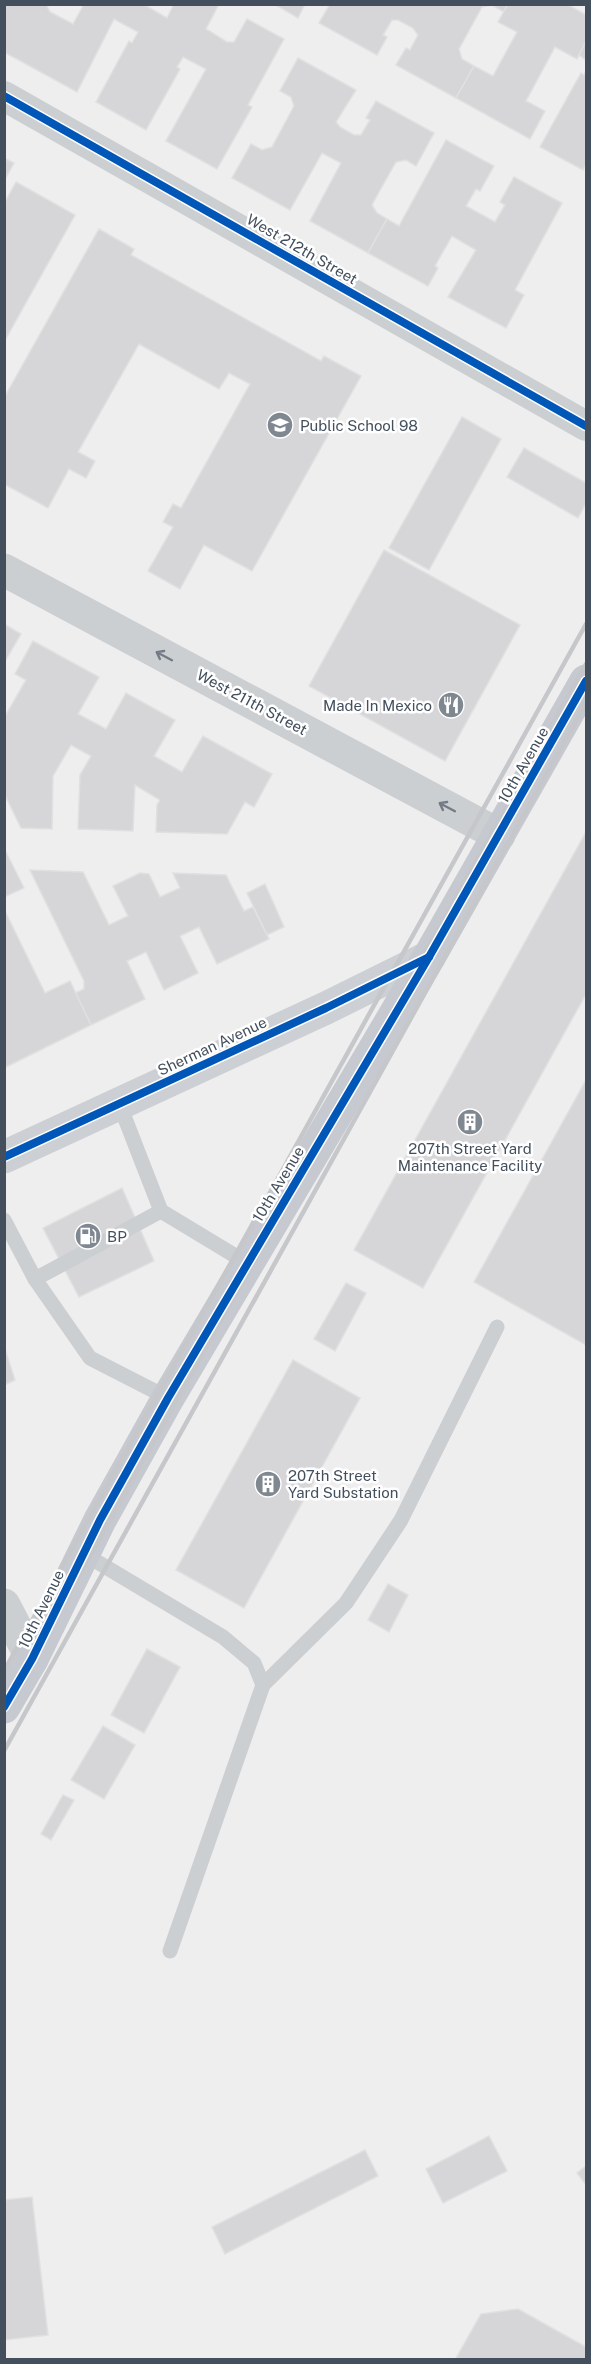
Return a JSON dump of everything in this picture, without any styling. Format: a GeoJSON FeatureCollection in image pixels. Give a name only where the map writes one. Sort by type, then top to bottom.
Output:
{"type":"FeatureCollection","features":[{"type":"Feature","properties":{"kind":"main road","name":"10th Avenue"},"geometry":{"type":"LineString","coordinates":[[4,1707],[32,1659],[84,1554],[168,1398],[429,957],[586,681]]}},
{"type":"Feature","properties":{"kind":"main road","name":"Sherman Avenue"},"geometry":{"type":"LineString","coordinates":[[4,1157],[326,1008],[429,957]]}},
{"type":"Feature","properties":{"kind":"street","name":"West 212th Street"},"geometry":{"type":"LineString","coordinates":[[4,96],[586,426]]}},
{"type":"Feature","properties":{"kind":"street","name":"West 211th Street"},"geometry":{"type":"LineString","coordinates":[[4,570],[499,835]]}},
{"type":"Feature","properties":{"kind":"street"},"geometry":{"type":"LineString","coordinates":[[4,1605],[32,1659]]}},
{"type":"Feature","properties":{"kind":"lane"},"geometry":{"type":"LineString","coordinates":[[119,1103],[161,1211],[247,1263]]}},
{"type":"Feature","properties":{"kind":"lane"},"geometry":{"type":"LineString","coordinates":[[36,1279],[161,1211]]}},
{"type":"Feature","properties":{"kind":"lane"},"geometry":{"type":"LineString","coordinates":[[4,1220],[36,1279],[90,1358],[168,1398]]}},
{"type":"Feature","properties":{"kind":"lane"},"geometry":{"type":"LineString","coordinates":[[170,1951],[263,1685],[346,1603],[401,1520],[497,1327]]}},
{"type":"Feature","properties":{"kind":"lane"},"geometry":{"type":"LineString","coordinates":[[84,1554],[223,1637],[254,1663],[263,1685]]}},
{"type":"Feature","properties":{"kind":"building"},"geometry":{"type":"Polygon","coordinates":[[[5,4],[46,4],[50,12],[73,24],[83,6],[81,4],[143,4],[167,18],[174,4],[219,4],[206,29],[227,42],[234,42],[247,19],[284,39],[248,105],[252,107],[217,169],[166,141],[206,69],[183,57],[177,67],[180,69],[146,130],[96,102],[129,41],[132,43],[138,32],[114,19],[77,92],[4,52],[5,4]]]}},
{"type":"Feature","properties":{"kind":"building"},"geometry":{"type":"Polygon","coordinates":[[[274,4],[305,4],[298,18],[274,4]]]}},
{"type":"Feature","properties":{"kind":"building"},"geometry":{"type":"Polygon","coordinates":[[[330,4],[508,4],[504,12],[492,5],[482,7],[459,49],[462,59],[474,66],[456,98],[396,65],[406,48],[410,50],[418,35],[413,28],[398,20],[392,20],[383,35],[387,37],[377,55],[319,23],[330,4]]]}},
{"type":"Feature","properties":{"kind":"building"},"geometry":{"type":"Polygon","coordinates":[[[508,4],[567,4],[586,15],[586,41],[577,59],[555,47],[526,101],[545,111],[530,139],[456,98],[474,66],[493,76],[517,32],[498,22],[508,4]]]}},
{"type":"Feature","properties":{"kind":"building"},"geometry":{"type":"Polygon","coordinates":[[[586,41],[586,60],[579,55],[586,41]]]}},
{"type":"Feature","properties":{"kind":"building"},"geometry":{"type":"Polygon","coordinates":[[[298,58],[356,90],[336,122],[354,135],[361,135],[370,120],[366,118],[376,101],[434,133],[416,166],[406,160],[396,162],[379,192],[372,205],[377,213],[387,219],[368,253],[310,221],[341,163],[322,153],[290,210],[232,178],[251,144],[262,150],[272,147],[294,106],[291,97],[280,91],[298,58]]]}},
{"type":"Feature","properties":{"kind":"building"},"geometry":{"type":"Polygon","coordinates":[[[586,71],[586,164],[583,170],[540,147],[581,73],[584,75],[586,71]]]}},
{"type":"Feature","properties":{"kind":"building"},"geometry":{"type":"Polygon","coordinates":[[[446,140],[494,166],[480,191],[476,189],[466,206],[495,222],[505,205],[500,202],[514,177],[562,203],[515,290],[524,295],[506,328],[448,297],[476,250],[452,236],[435,266],[438,268],[428,286],[368,253],[387,219],[399,226],[446,140]]]}},
{"type":"Feature","properties":{"kind":"building"},"geometry":{"type":"Polygon","coordinates":[[[4,158],[14,163],[4,181],[4,158]]]}},
{"type":"Feature","properties":{"kind":"building"},"geometry":{"type":"Polygon","coordinates":[[[16,182],[75,215],[4,342],[4,204],[16,182]]]}},
{"type":"Feature","properties":{"kind":"building","name":"Public School 98"},"geometry":{"type":"Polygon","coordinates":[[[99,229],[134,249],[131,255],[321,361],[324,356],[361,376],[252,571],[204,545],[180,589],[148,571],[173,527],[163,522],[173,504],[181,508],[250,384],[229,373],[219,389],[139,344],[78,452],[95,461],[86,478],[69,469],[48,508],[4,484],[4,398],[99,229]]]}},
{"type":"Feature","properties":{"kind":"building"},"geometry":{"type":"Polygon","coordinates":[[[462,417],[501,439],[429,570],[389,548],[462,417]]]}},
{"type":"Feature","properties":{"kind":"building"},"geometry":{"type":"Polygon","coordinates":[[[524,448],[586,483],[586,503],[578,518],[507,477],[524,448]]]}},
{"type":"Feature","properties":{"kind":"building"},"geometry":{"type":"Polygon","coordinates":[[[384,550],[520,625],[445,761],[309,686],[384,550]]]}},
{"type":"Feature","properties":{"kind":"building"},"geometry":{"type":"Polygon","coordinates":[[[4,624],[21,634],[4,663],[4,624]]]}},
{"type":"Feature","properties":{"kind":"building"},"geometry":{"type":"Polygon","coordinates":[[[33,641],[99,677],[78,714],[106,729],[126,693],[175,720],[154,756],[182,772],[203,736],[272,774],[254,807],[245,802],[227,834],[156,832],[157,805],[160,800],[135,785],[133,831],[78,829],[80,775],[91,756],[71,745],[53,776],[52,829],[21,828],[4,793],[4,718],[26,680],[15,674],[33,641]]]}},
{"type":"Feature","properties":{"kind":"building","name":"207th Street Yard Maintenance Facility"},"geometry":{"type":"Polygon","coordinates":[[[586,832],[586,994],[423,1288],[354,1250],[586,832]]]}},
{"type":"Feature","properties":{"kind":"building"},"geometry":{"type":"Polygon","coordinates":[[[4,848],[24,888],[4,897],[4,848]]]}},
{"type":"Feature","properties":{"kind":"building"},"geometry":{"type":"Polygon","coordinates":[[[30,870],[83,872],[109,925],[128,916],[113,886],[140,873],[149,874],[160,897],[180,888],[173,873],[226,875],[244,911],[253,907],[269,939],[217,964],[199,927],[180,936],[198,973],[164,990],[146,952],[127,961],[145,999],[91,1025],[75,993],[84,989],[84,981],[30,870]]]}},
{"type":"Feature","properties":{"kind":"building"},"geometry":{"type":"Polygon","coordinates":[[[265,884],[284,927],[267,935],[247,893],[265,884]]]}},
{"type":"Feature","properties":{"kind":"building"},"geometry":{"type":"Polygon","coordinates":[[[4,909],[45,993],[70,981],[91,1025],[4,1068],[4,909]]]}},
{"type":"Feature","properties":{"kind":"building","name":"207th Street Yard Maintenance Facility"},"geometry":{"type":"Polygon","coordinates":[[[586,1080],[586,1345],[474,1282],[586,1080]]]}},
{"type":"Feature","properties":{"kind":"building"},"geometry":{"type":"Polygon","coordinates":[[[122,1188],[154,1261],[79,1297],[43,1228],[122,1188]]]}},
{"type":"Feature","properties":{"kind":"building"},"geometry":{"type":"Polygon","coordinates":[[[346,1283],[366,1293],[335,1351],[314,1339],[346,1283]]]}},
{"type":"Feature","properties":{"kind":"building"},"geometry":{"type":"Polygon","coordinates":[[[4,1346],[15,1380],[4,1385],[4,1346]]]}},
{"type":"Feature","properties":{"kind":"building","name":"207th Street Yard Substation"},"geometry":{"type":"Polygon","coordinates":[[[293,1360],[360,1398],[244,1608],[176,1570],[293,1360]]]}},
{"type":"Feature","properties":{"kind":"building"},"geometry":{"type":"Polygon","coordinates":[[[388,1584],[408,1595],[389,1632],[368,1620],[388,1584]]]}},
{"type":"Feature","properties":{"kind":"building"},"geometry":{"type":"Polygon","coordinates":[[[147,1649],[180,1667],[144,1733],[111,1715],[147,1649]]]}},
{"type":"Feature","properties":{"kind":"building"},"geometry":{"type":"Polygon","coordinates":[[[103,1726],[135,1745],[104,1799],[71,1780],[103,1726]]]}},
{"type":"Feature","properties":{"kind":"building"},"geometry":{"type":"Polygon","coordinates":[[[63,1795],[74,1800],[51,1840],[41,1834],[63,1795]]]}},
{"type":"Feature","properties":{"kind":"building"},"geometry":{"type":"Polygon","coordinates":[[[489,2136],[507,2171],[443,2203],[426,2169],[489,2136]]]}},
{"type":"Feature","properties":{"kind":"building"},"geometry":{"type":"Polygon","coordinates":[[[365,2150],[378,2176],[225,2254],[212,2227],[365,2150]]]}},
{"type":"Feature","properties":{"kind":"building"},"geometry":{"type":"Polygon","coordinates":[[[586,2166],[586,2185],[577,2173],[586,2166]]]}},
{"type":"Feature","properties":{"kind":"building"},"geometry":{"type":"Polygon","coordinates":[[[32,2197],[48,2335],[4,2340],[4,2200],[32,2197]]]}},
{"type":"Feature","properties":{"kind":"building"},"geometry":{"type":"Polygon","coordinates":[[[518,2309],[586,2347],[586,2360],[455,2360],[481,2314],[518,2309]]]}},
{"type":"Feature","properties":{"kind":"railway"},"geometry":{"type":"LineString","coordinates":[[4,1671],[586,624]]}},
{"type":"Feature","properties":{"kind":"railway"},"geometry":{"type":"LineString","coordinates":[[4,1711],[586,664]]}},
{"type":"Feature","properties":{"kind":"railway"},"geometry":{"type":"LineString","coordinates":[[4,1751],[586,703]]}},
{"type":"Feature","properties":{"kind":"cycle path"},"geometry":{"type":"LineString","coordinates":[[4,96],[586,426]]}},
{"type":"Feature","properties":{"kind":"cycle path"},"geometry":{"type":"LineString","coordinates":[[4,1707],[32,1659],[100,1520],[168,1398],[429,957],[586,681]]}},
{"type":"Feature","properties":{"kind":"cycle path"},"geometry":{"type":"LineString","coordinates":[[4,1157],[326,1008],[429,957]]}},
{"type":"Feature","properties":{"kind":"place","name":"Public School 98"},"geometry":{"type":"Point","coordinates":[280,425]}},
{"type":"Feature","properties":{"kind":"place","name":"Made In Mexico"},"geometry":{"type":"Point","coordinates":[451,705]}},
{"type":"Feature","properties":{"kind":"place","name":"207th Street Yard Maintenance Facility"},"geometry":{"type":"Point","coordinates":[470,1122]}},
{"type":"Feature","properties":{"kind":"place","name":"BP"},"geometry":{"type":"Point","coordinates":[88,1236]}},
{"type":"Feature","properties":{"kind":"place","name":"207th Street Yard Substation"},"geometry":{"type":"Point","coordinates":[268,1484]}}]}
